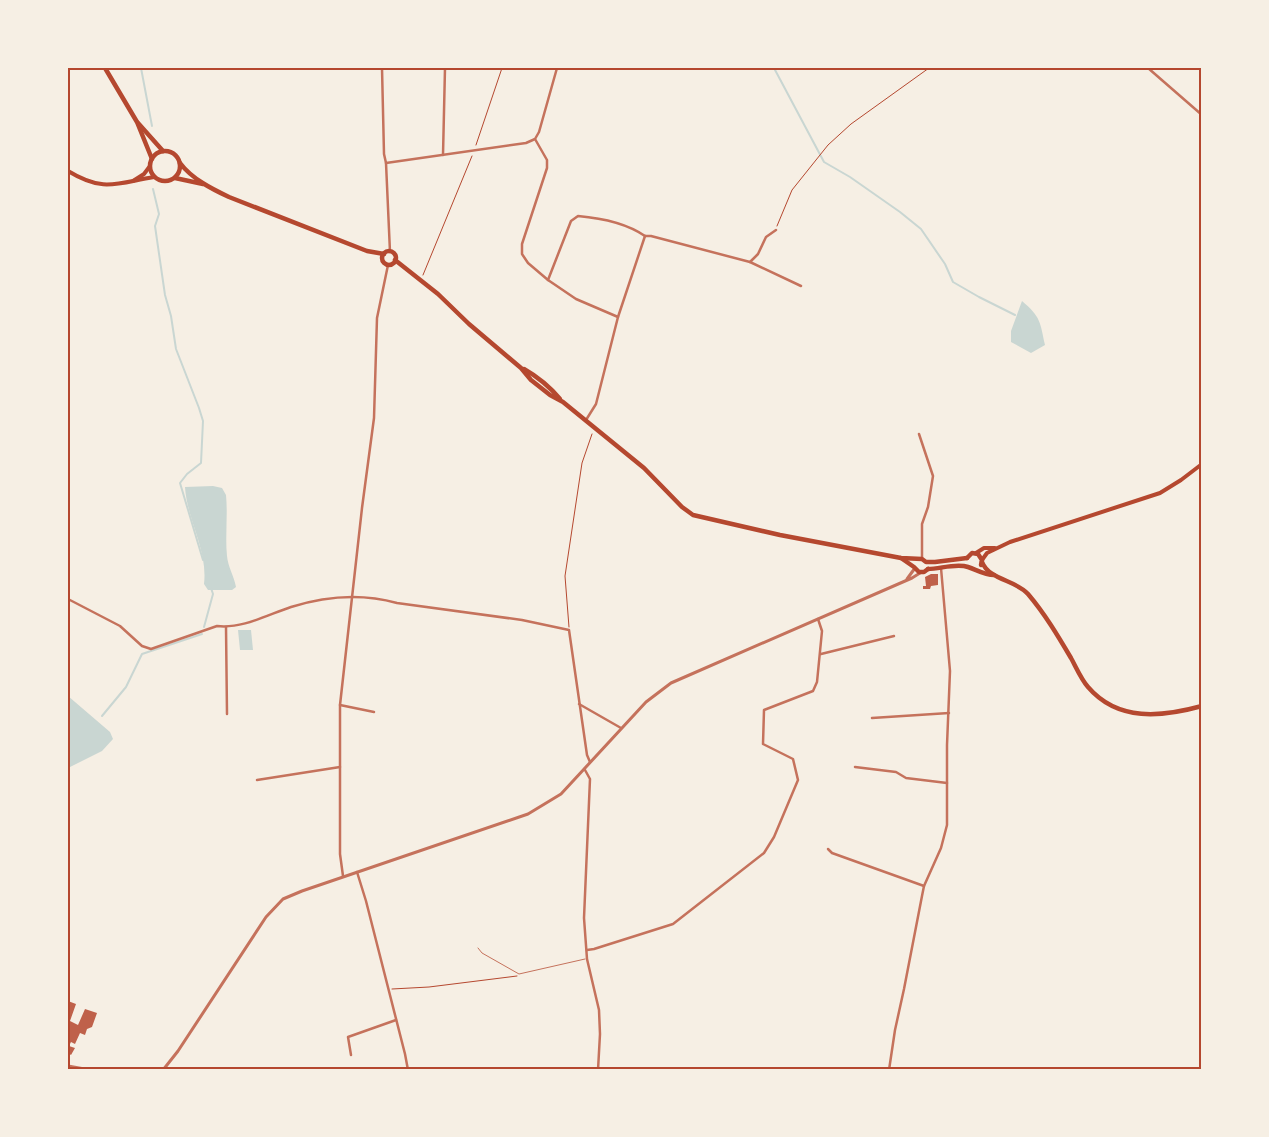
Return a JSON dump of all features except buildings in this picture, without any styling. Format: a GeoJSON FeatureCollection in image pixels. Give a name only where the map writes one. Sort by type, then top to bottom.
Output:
{"type":"FeatureCollection","features":[{"type":"Feature","properties":{"kind":"main road"},"geometry":{"type":"LineString","coordinates":[[105,68],[137,122],[152,159]]}},
{"type":"Feature","properties":{"kind":"main road"},"geometry":{"type":"LineString","coordinates":[[137,122],[162,151],[171,152],[175,155],[186,171],[207,186],[229,198],[367,251],[384,254],[390,252],[395,256],[395,260],[520,368],[531,380],[550,395],[563,402],[644,468],[682,507],[693,515],[780,535],[901,558],[935,562],[967,558],[984,548],[995,548]]}},
{"type":"Feature","properties":{"kind":"main road"},"geometry":{"type":"LineString","coordinates":[[129,183],[144,174],[150,166],[152,159],[162,151]]}},
{"type":"Feature","properties":{"kind":"main road"},"geometry":{"type":"LineString","coordinates":[[175,178],[180,164]]}},
{"type":"Feature","properties":{"kind":"main road"},"geometry":{"type":"LineString","coordinates":[[150,166],[154,177]]}},
{"type":"Feature","properties":{"kind":"main road"},"geometry":{"type":"LineString","coordinates":[[68,172],[93,183],[106,185],[129,183],[154,177],[163,181],[175,178],[207,186]]}},
{"type":"Feature","properties":{"kind":"main road"},"geometry":{"type":"LineString","coordinates":[[384,254],[383,261],[388,265],[393,264],[395,260]]}},
{"type":"Feature","properties":{"kind":"main road"},"geometry":{"type":"LineString","coordinates":[[976,569],[979,568],[986,553],[995,548],[1160,493],[1202,464]]}},
{"type":"Feature","properties":{"kind":"main road"},"geometry":{"type":"LineString","coordinates":[[976,553],[984,567],[1027,592],[1053,627],[1087,687],[1101,699],[1115,708],[1136,714],[1150,715],[1178,713],[1202,706]]}},
{"type":"Feature","properties":{"kind":"main road"},"geometry":{"type":"LineString","coordinates":[[901,558],[920,573],[926,572],[928,569],[968,567],[976,569],[984,575],[995,575]]}},
{"type":"Feature","properties":{"kind":"main road"},"geometry":{"type":"LineString","coordinates":[[967,558],[966,564],[968,567]]}},
{"type":"Feature","properties":{"kind":"main road"},"geometry":{"type":"LineString","coordinates":[[915,568],[915,563],[922,560]]}},
{"type":"Feature","properties":{"kind":"main road"},"geometry":{"type":"LineString","coordinates":[[922,560],[928,569]]}},
{"type":"Feature","properties":{"kind":"street"},"geometry":{"type":"LineString","coordinates":[[382,68],[384,154],[390,252]]}},
{"type":"Feature","properties":{"kind":"street"},"geometry":{"type":"LineString","coordinates":[[443,155],[445,68]]}},
{"type":"Feature","properties":{"kind":"street"},"geometry":{"type":"LineString","coordinates":[[386,163],[526,144],[535,139],[540,132],[557,68]]}},
{"type":"Feature","properties":{"kind":"street"},"geometry":{"type":"LineString","coordinates":[[1148,68],[1202,115]]}},
{"type":"Feature","properties":{"kind":"street"},"geometry":{"type":"LineString","coordinates":[[535,139],[547,160],[547,168],[522,244],[522,254],[528,263],[548,280],[576,299],[618,317]]}},
{"type":"Feature","properties":{"kind":"street"},"geometry":{"type":"LineString","coordinates":[[548,280],[571,221],[578,216],[625,226],[645,236],[652,236],[750,262],[801,286]]}},
{"type":"Feature","properties":{"kind":"street"},"geometry":{"type":"LineString","coordinates":[[750,262],[758,254],[766,238],[776,230]]}},
{"type":"Feature","properties":{"kind":"street"},"geometry":{"type":"LineString","coordinates":[[586,421],[596,404],[618,317],[645,236]]}},
{"type":"Feature","properties":{"kind":"street"},"geometry":{"type":"LineString","coordinates":[[343,876],[340,854],[340,705],[374,418],[377,318],[388,265]]}},
{"type":"Feature","properties":{"kind":"street"},"geometry":{"type":"LineString","coordinates":[[919,434],[933,476],[928,507],[922,524],[922,560]]}},
{"type":"Feature","properties":{"kind":"street"},"geometry":{"type":"LineString","coordinates":[[907,579],[915,568]]}},
{"type":"Feature","properties":{"kind":"street"},"geometry":{"type":"LineString","coordinates":[[889,1070],[895,1030],[924,886],[941,848],[946,825],[950,671],[941,568]]}},
{"type":"Feature","properties":{"kind":"street"},"geometry":{"type":"LineString","coordinates":[[163,1069],[178,1051],[266,918],[283,899],[343,876],[528,814],[561,794],[591,764],[646,702],[671,683],[920,573]]}},
{"type":"Feature","properties":{"kind":"street"},"geometry":{"type":"LineString","coordinates":[[68,599],[120,626],[142,646],[151,650],[217,626],[226,627],[259,619],[290,607],[322,599],[353,596],[522,620],[569,630],[587,755],[591,764]]}},
{"type":"Feature","properties":{"kind":"street"},"geometry":{"type":"LineString","coordinates":[[586,950],[673,924],[764,853],[774,837],[798,780],[793,759],[763,744],[764,710],[813,691],[817,682],[821,654],[822,631],[818,619]]}},
{"type":"Feature","properties":{"kind":"street"},"geometry":{"type":"LineString","coordinates":[[226,627],[227,714]]}},
{"type":"Feature","properties":{"kind":"street"},"geometry":{"type":"LineString","coordinates":[[821,654],[894,636]]}},
{"type":"Feature","properties":{"kind":"street"},"geometry":{"type":"LineString","coordinates":[[579,704],[622,729]]}},
{"type":"Feature","properties":{"kind":"street"},"geometry":{"type":"LineString","coordinates":[[340,705],[374,712]]}},
{"type":"Feature","properties":{"kind":"street"},"geometry":{"type":"LineString","coordinates":[[872,718],[949,713]]}},
{"type":"Feature","properties":{"kind":"street"},"geometry":{"type":"LineString","coordinates":[[257,780],[340,767]]}},
{"type":"Feature","properties":{"kind":"street"},"geometry":{"type":"LineString","coordinates":[[855,767],[896,772],[906,778],[948,784]]}},
{"type":"Feature","properties":{"kind":"street"},"geometry":{"type":"LineString","coordinates":[[585,770],[590,779],[584,899],[586,950],[599,1010],[598,1070]]}},
{"type":"Feature","properties":{"kind":"street"},"geometry":{"type":"LineString","coordinates":[[828,849],[832,853],[924,886]]}},
{"type":"Feature","properties":{"kind":"street"},"geometry":{"type":"LineString","coordinates":[[357,872],[408,1070]]}},
{"type":"Feature","properties":{"kind":"street"},"geometry":{"type":"LineString","coordinates":[[351,1054],[348,1037],[396,1019]]}},
{"type":"Feature","properties":{"kind":"street"},"geometry":{"type":"LineString","coordinates":[[68,1066],[90,1070]]}},
{"type":"Feature","properties":{"kind":"lane"},"geometry":{"type":"LineString","coordinates":[[478,948],[482,954],[506,968],[523,974],[587,959]]}},
{"type":"Feature","properties":{"kind":"path"},"geometry":{"type":"LineString","coordinates":[[420,280],[474,151],[502,68]]}},
{"type":"Feature","properties":{"kind":"path"},"geometry":{"type":"LineString","coordinates":[[776,230],[792,190],[828,145],[851,124],[929,68]]}},
{"type":"Feature","properties":{"kind":"path"},"geometry":{"type":"LineString","coordinates":[[569,630],[565,576],[582,463],[594,428]]}},
{"type":"Feature","properties":{"kind":"path"},"geometry":{"type":"LineString","coordinates":[[388,989],[487,981],[514,978],[523,974]]}},
{"type":"Feature","properties":{"kind":"shaded area"},"geometry":{"type":"Polygon","coordinates":[[[1022,301],[1033,311],[1039,320],[1045,345],[1031,353],[1011,342],[1011,331],[1022,301]]]}},
{"type":"Feature","properties":{"kind":"shaded area"},"geometry":{"type":"Polygon","coordinates":[[[213,486],[222,488],[226,495],[227,556],[236,587],[232,590],[208,590],[204,584],[203,559],[189,511],[185,487],[213,486]]]}},
{"type":"Feature","properties":{"kind":"shaded area"},"geometry":{"type":"Polygon","coordinates":[[[238,630],[251,630],[253,650],[240,650],[238,630]]]}},
{"type":"Feature","properties":{"kind":"shaded area"},"geometry":{"type":"Polygon","coordinates":[[[68,696],[110,732],[113,739],[102,751],[68,768],[68,696]]]}},
{"type":"Feature","properties":{"kind":"waterway"},"geometry":{"type":"LineString","coordinates":[[141,68],[152,126]]}},
{"type":"Feature","properties":{"kind":"waterway"},"geometry":{"type":"LineString","coordinates":[[774,68],[824,162],[850,177],[921,229],[945,264],[953,282],[1015,315]]}},
{"type":"Feature","properties":{"kind":"waterway"},"geometry":{"type":"LineString","coordinates":[[153,189],[159,214],[155,226],[165,295],[171,316],[176,349],[203,421],[201,463],[187,474],[180,483],[203,560]]}},
{"type":"Feature","properties":{"kind":"waterway"},"geometry":{"type":"LineString","coordinates":[[204,627],[213,594],[211,588]]}},
{"type":"Feature","properties":{"kind":"waterway"},"geometry":{"type":"LineString","coordinates":[[102,716],[126,687],[142,654],[202,634]]}}]}
